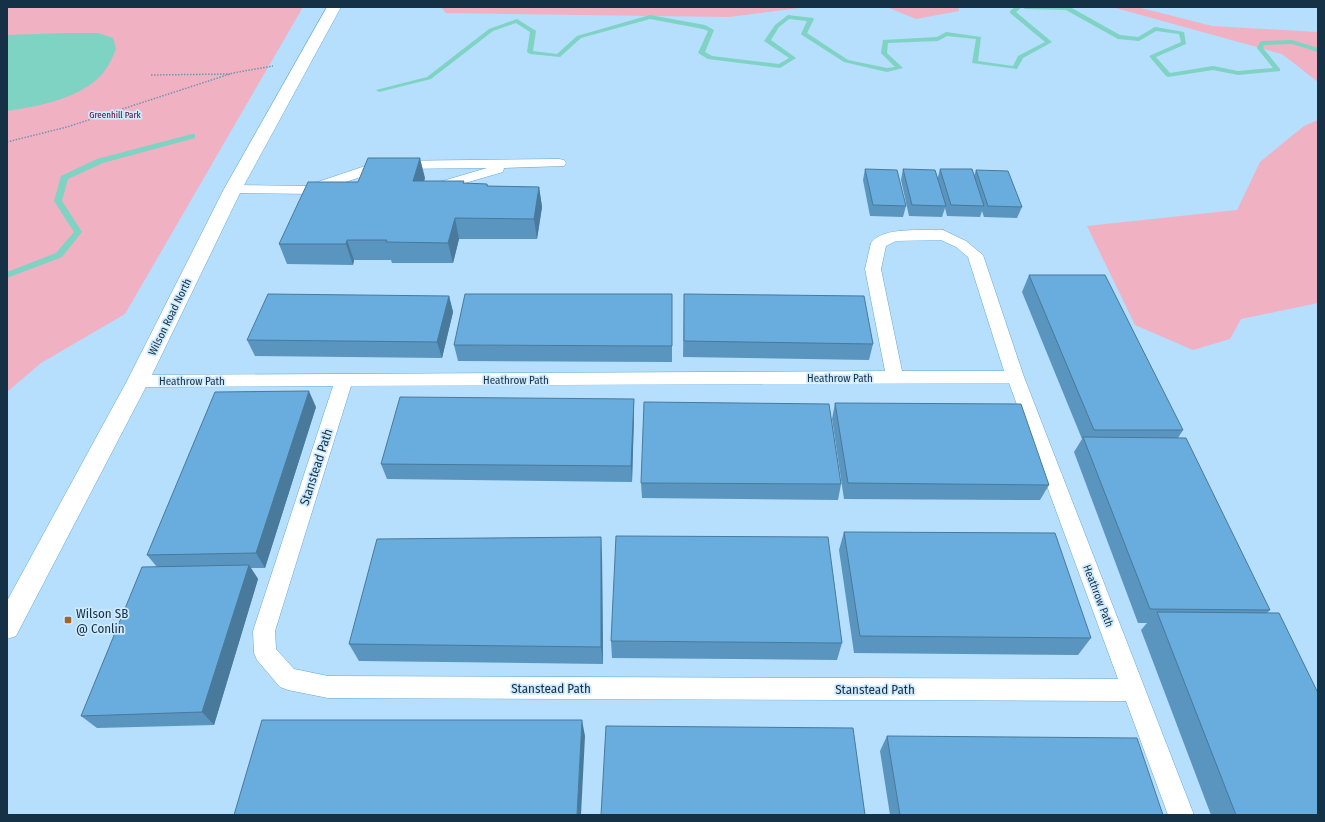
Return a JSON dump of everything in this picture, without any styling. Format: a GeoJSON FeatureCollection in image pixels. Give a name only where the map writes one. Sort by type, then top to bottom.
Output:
{"type":"FeatureCollection","features":[{"type":"Feature","properties":{"kind":"street","name":"Wilson Road North"},"geometry":{"type":"LineString","coordinates":[[7,627],[138,381],[233,189],[334,7]]}},
{"type":"Feature","properties":{"kind":"lane"},"geometry":{"type":"LineString","coordinates":[[422,190],[436,188],[494,170],[524,163]]}},
{"type":"Feature","properties":{"kind":"lane"},"geometry":{"type":"LineString","coordinates":[[307,190],[359,172],[391,165],[559,163]]}},
{"type":"Feature","properties":{"kind":"lane"},"geometry":{"type":"LineString","coordinates":[[233,189],[354,190]]}},
{"type":"Feature","properties":{"kind":"lane","name":"Heathrow Path"},"geometry":{"type":"LineString","coordinates":[[895,378],[872,268],[879,243],[894,236],[943,235],[961,244],[975,255],[1015,377],[1181,815]]}},
{"type":"Feature","properties":{"kind":"lane","name":"Heathrow Path"},"geometry":{"type":"LineString","coordinates":[[138,381],[1015,377]]}},
{"type":"Feature","properties":{"kind":"lane","name":"Stanstead Path"},"geometry":{"type":"LineString","coordinates":[[344,380],[264,632],[265,653],[288,679],[328,687],[1133,690]]}},
{"type":"Feature","properties":{"kind":"path"},"geometry":{"type":"LineString","coordinates":[[7,142],[67,127],[233,74],[268,66],[302,65]]}},
{"type":"Feature","properties":{"kind":"path"},"geometry":{"type":"LineString","coordinates":[[151,75],[233,74]]}},
{"type":"Feature","properties":{"kind":"green space","name":"Greenhill Park"},"geometry":{"type":"Polygon","coordinates":[[[7,7],[303,7],[125,314],[41,363],[7,392],[7,7]]]}},
{"type":"Feature","properties":{"kind":"green space"},"geometry":{"type":"Polygon","coordinates":[[[441,7],[807,7],[729,17],[446,13],[441,7]]]}},
{"type":"Feature","properties":{"kind":"green space"},"geometry":{"type":"Polygon","coordinates":[[[887,7],[958,7],[959,11],[916,19],[887,7]]]}},
{"type":"Feature","properties":{"kind":"green space"},"geometry":{"type":"Polygon","coordinates":[[[1112,7],[1137,7],[1212,26],[1318,32],[1318,82],[1282,54],[1112,7]]]}},
{"type":"Feature","properties":{"kind":"green space"},"geometry":{"type":"Polygon","coordinates":[[[1318,120],[1318,303],[1241,319],[1230,339],[1193,350],[1135,325],[1087,226],[1237,210],[1260,162],[1304,126],[1318,120]]]}},
{"type":"Feature","properties":{"kind":"shaded area"},"geometry":{"type":"Polygon","coordinates":[[[98,33],[113,38],[116,49],[106,69],[87,87],[74,94],[47,103],[7,111],[7,35],[98,33]]]}},
{"type":"Feature","properties":{"kind":"building"},"geometry":{"type":"Polygon","coordinates":[[[368,158],[420,158],[413,181],[464,181],[463,183],[487,184],[487,186],[539,187],[534,219],[455,218],[448,243],[347,240],[346,244],[279,244],[308,182],[358,182],[368,158]]]}},
{"type":"Feature","properties":{"kind":"building"},"geometry":{"type":"Polygon","coordinates":[[[865,169],[897,170],[906,206],[873,205],[865,169]]]}},
{"type":"Feature","properties":{"kind":"building"},"geometry":{"type":"Polygon","coordinates":[[[903,169],[935,170],[946,206],[912,205],[903,169]]]}},
{"type":"Feature","properties":{"kind":"building"},"geometry":{"type":"Polygon","coordinates":[[[940,169],[972,169],[984,206],[951,205],[940,169]]]}},
{"type":"Feature","properties":{"kind":"building"},"geometry":{"type":"Polygon","coordinates":[[[976,170],[1008,171],[1022,207],[988,206],[976,170]]]}},
{"type":"Feature","properties":{"kind":"building"},"geometry":{"type":"Polygon","coordinates":[[[1029,275],[1105,275],[1183,430],[1094,430],[1029,275]]]}},
{"type":"Feature","properties":{"kind":"building"},"geometry":{"type":"Polygon","coordinates":[[[268,294],[449,296],[437,342],[247,340],[268,294]]]}},
{"type":"Feature","properties":{"kind":"building"},"geometry":{"type":"Polygon","coordinates":[[[465,294],[672,294],[672,346],[454,345],[465,294]]]}},
{"type":"Feature","properties":{"kind":"building"},"geometry":{"type":"Polygon","coordinates":[[[684,294],[864,296],[873,344],[684,341],[684,294]]]}},
{"type":"Feature","properties":{"kind":"building"},"geometry":{"type":"Polygon","coordinates":[[[309,391],[256,553],[147,555],[215,392],[309,391]]]}},
{"type":"Feature","properties":{"kind":"building"},"geometry":{"type":"Polygon","coordinates":[[[400,397],[634,399],[631,466],[381,464],[400,397]]]}},
{"type":"Feature","properties":{"kind":"building"},"geometry":{"type":"Polygon","coordinates":[[[644,402],[829,404],[841,484],[641,483],[644,402]]]}},
{"type":"Feature","properties":{"kind":"building"},"geometry":{"type":"Polygon","coordinates":[[[835,403],[1021,404],[1049,485],[848,483],[835,403]]]}},
{"type":"Feature","properties":{"kind":"building"},"geometry":{"type":"Polygon","coordinates":[[[1083,437],[1186,438],[1270,610],[1150,609],[1083,437]]]}},
{"type":"Feature","properties":{"kind":"building"},"geometry":{"type":"Polygon","coordinates":[[[844,532],[1055,533],[1091,638],[860,636],[844,532]]]}},
{"type":"Feature","properties":{"kind":"building"},"geometry":{"type":"Polygon","coordinates":[[[616,536],[828,537],[842,643],[611,641],[616,536]]]}},
{"type":"Feature","properties":{"kind":"building"},"geometry":{"type":"Polygon","coordinates":[[[601,537],[601,647],[349,644],[377,539],[601,537]]]}},
{"type":"Feature","properties":{"kind":"building"},"geometry":{"type":"Polygon","coordinates":[[[249,565],[202,712],[81,716],[142,567],[249,565]]]}},
{"type":"Feature","properties":{"kind":"building"},"geometry":{"type":"Polygon","coordinates":[[[1157,612],[1279,613],[1318,693],[1318,815],[1236,815],[1157,612]]]}},
{"type":"Feature","properties":{"kind":"building"},"geometry":{"type":"Polygon","coordinates":[[[262,720],[582,720],[577,815],[234,815],[262,720]]]}},
{"type":"Feature","properties":{"kind":"building"},"geometry":{"type":"Polygon","coordinates":[[[606,726],[853,728],[865,815],[601,815],[606,726]]]}},
{"type":"Feature","properties":{"kind":"building"},"geometry":{"type":"Polygon","coordinates":[[[887,736],[1137,738],[1163,815],[900,815],[887,736]]]}},
{"type":"Feature","properties":{"kind":"waterway"},"geometry":{"type":"LineString","coordinates":[[379,90],[429,78],[491,30],[517,21],[533,31],[530,52],[558,56],[579,37],[650,17],[705,27],[711,30],[701,53],[710,58],[780,66],[793,58],[767,41],[777,26],[788,17],[811,19],[804,34],[846,61],[887,70],[900,68],[884,53],[885,41],[938,39],[946,34],[979,38],[974,62],[1015,68],[1020,57],[1049,42],[1012,12],[1019,7]]}},
{"type":"Feature","properties":{"kind":"waterway"},"geometry":{"type":"LineString","coordinates":[[1025,7],[1067,8],[1118,37],[1139,39],[1155,29],[1182,33],[1184,43],[1152,56],[1168,75],[1213,68],[1238,73],[1278,70],[1260,48],[1262,43],[1292,42],[1318,50]]}},
{"type":"Feature","properties":{"kind":"waterway"},"geometry":{"type":"LineString","coordinates":[[7,275],[59,255],[78,232],[58,201],[64,178],[100,161],[192,136]]}},
{"type":"Feature","properties":{"kind":"place","name":"Wilson SB @ Conlin"},"geometry":{"type":"Point","coordinates":[68,620]}}]}
